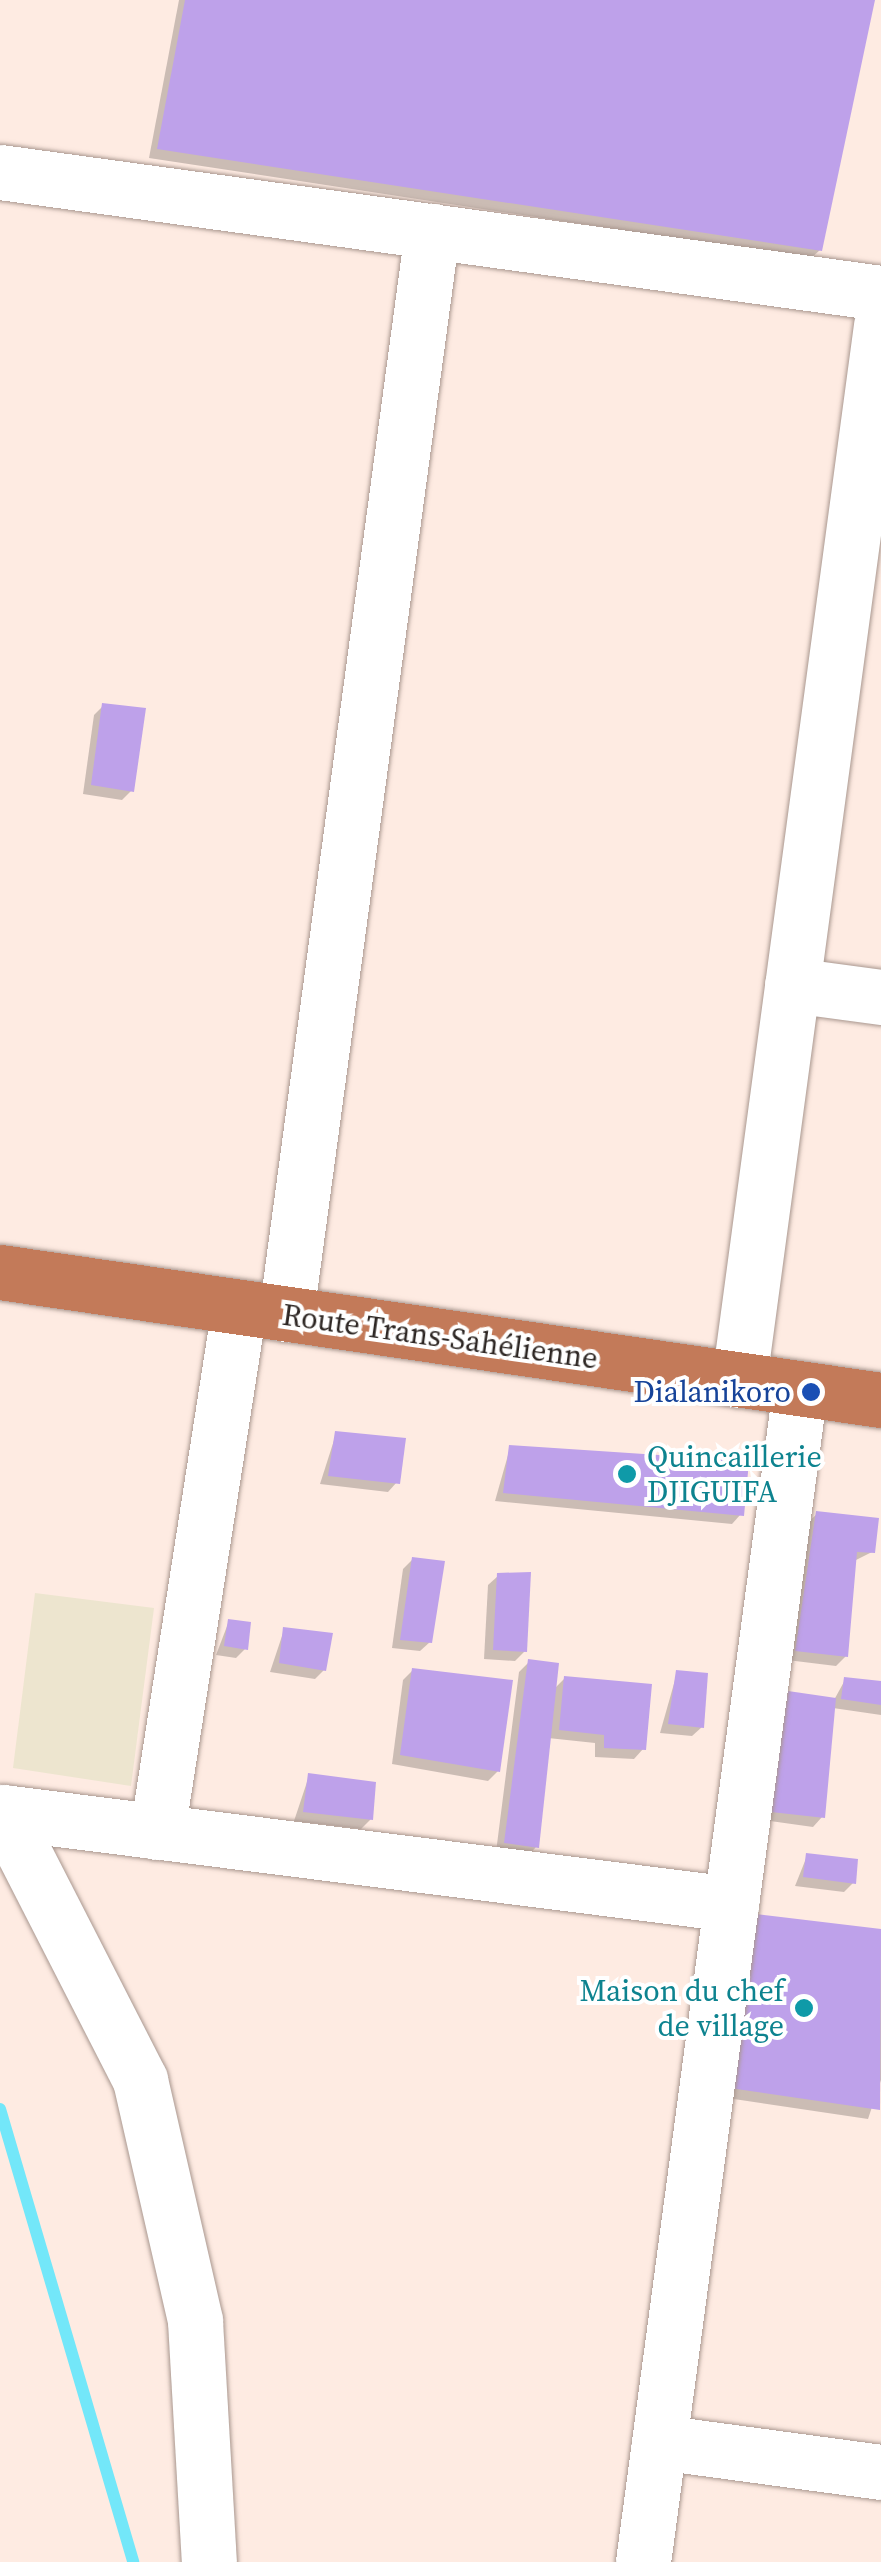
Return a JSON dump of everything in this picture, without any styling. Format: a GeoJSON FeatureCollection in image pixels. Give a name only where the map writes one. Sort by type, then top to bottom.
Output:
{"type":"FeatureCollection","features":[{"type":"Feature","properties":{"kind":"highway","name":"Route Trans-Sahélienne"},"geometry":{"type":"LineString","coordinates":[[0,1272],[881,1400]]}},
{"type":"Feature","properties":{"kind":"street"},"geometry":{"type":"LineString","coordinates":[[1,177],[881,293]]}},
{"type":"Feature","properties":{"kind":"street"},"geometry":{"type":"LineString","coordinates":[[157,1832],[262,1311],[432,231]]}},
{"type":"Feature","properties":{"kind":"street"},"geometry":{"type":"LineString","coordinates":[[739,1380],[881,325]]}},
{"type":"Feature","properties":{"kind":"street"},"geometry":{"type":"LineString","coordinates":[[792,985],[881,997]]}},
{"type":"Feature","properties":{"kind":"street"},"geometry":{"type":"LineString","coordinates":[[643,2562],[800,1390]]}},
{"type":"Feature","properties":{"kind":"street"},"geometry":{"type":"LineString","coordinates":[[209,2562],[196,2321],[140,2080],[2,1812],[731,1904]]}},
{"type":"Feature","properties":{"kind":"street"},"geometry":{"type":"LineString","coordinates":[[659,2442],[881,2472]]}},
{"type":"Feature","properties":{"kind":"shaded area"},"geometry":{"type":"Polygon","coordinates":[[[35,1593],[154,1608],[131,1786],[13,1768],[35,1593]]]}},
{"type":"Feature","properties":{"kind":"building"},"geometry":{"type":"Polygon","coordinates":[[[185,0],[875,0],[822,251],[157,149],[185,0]]]}},
{"type":"Feature","properties":{"kind":"building"},"geometry":{"type":"Polygon","coordinates":[[[102,703],[146,708],[134,792],[91,785],[102,703]]]}},
{"type":"Feature","properties":{"kind":"building"},"geometry":{"type":"Polygon","coordinates":[[[335,1431],[406,1438],[400,1484],[328,1476],[335,1431]]]}},
{"type":"Feature","properties":{"kind":"building","name":"Quincaillerie DJIGUIFA"},"geometry":{"type":"Polygon","coordinates":[[[509,1445],[749,1461],[744,1516],[503,1493],[509,1445]]]}},
{"type":"Feature","properties":{"kind":"building"},"geometry":{"type":"Polygon","coordinates":[[[816,1511],[879,1518],[875,1553],[857,1552],[848,1657],[795,1651],[816,1511]]]}},
{"type":"Feature","properties":{"kind":"building"},"geometry":{"type":"Polygon","coordinates":[[[412,1557],[445,1561],[432,1643],[400,1640],[412,1557]]]}},
{"type":"Feature","properties":{"kind":"building"},"geometry":{"type":"Polygon","coordinates":[[[531,1572],[527,1652],[493,1650],[497,1573],[531,1572]]]}},
{"type":"Feature","properties":{"kind":"building"},"geometry":{"type":"Polygon","coordinates":[[[228,1619],[251,1622],[248,1650],[224,1646],[228,1619]]]}},
{"type":"Feature","properties":{"kind":"building"},"geometry":{"type":"Polygon","coordinates":[[[283,1627],[333,1633],[326,1671],[279,1663],[283,1627]]]}},
{"type":"Feature","properties":{"kind":"building"},"geometry":{"type":"Polygon","coordinates":[[[528,1659],[559,1663],[539,1848],[504,1843],[528,1659]]]}},
{"type":"Feature","properties":{"kind":"building"},"geometry":{"type":"Polygon","coordinates":[[[412,1668],[513,1680],[500,1772],[400,1755],[412,1668]]]}},
{"type":"Feature","properties":{"kind":"building"},"geometry":{"type":"Polygon","coordinates":[[[676,1670],[708,1673],[704,1728],[668,1724],[676,1670]]]}},
{"type":"Feature","properties":{"kind":"building"},"geometry":{"type":"Polygon","coordinates":[[[564,1676],[652,1684],[646,1750],[604,1748],[604,1735],[559,1730],[564,1676]]]}},
{"type":"Feature","properties":{"kind":"building"},"geometry":{"type":"Polygon","coordinates":[[[844,1677],[881,1681],[881,1705],[841,1699],[844,1677]]]}},
{"type":"Feature","properties":{"kind":"building"},"geometry":{"type":"Polygon","coordinates":[[[788,1691],[836,1698],[825,1818],[771,1812],[788,1691]]]}},
{"type":"Feature","properties":{"kind":"building"},"geometry":{"type":"Polygon","coordinates":[[[308,1773],[376,1782],[373,1820],[303,1812],[308,1773]]]}},
{"type":"Feature","properties":{"kind":"building"},"geometry":{"type":"Polygon","coordinates":[[[806,1853],[858,1859],[856,1884],[803,1877],[806,1853]]]}},
{"type":"Feature","properties":{"kind":"building","name":"Maison du chef de village"},"geometry":{"type":"Polygon","coordinates":[[[740,1912],[881,1929],[880,2110],[716,2086],[740,1912]]]}},
{"type":"Feature","properties":{"kind":"waterway"},"geometry":{"type":"LineString","coordinates":[[0,2109],[133,2562]]}},
{"type":"Feature","properties":{"kind":"place","name":"Dialanikoro"},"geometry":{"type":"Point","coordinates":[811,1392]}},
{"type":"Feature","properties":{"kind":"place","name":"Quincaillerie DJIGUIFA"},"geometry":{"type":"Point","coordinates":[627,1474]}},
{"type":"Feature","properties":{"kind":"place","name":"Maison du chef de village"},"geometry":{"type":"Point","coordinates":[804,2008]}}]}
